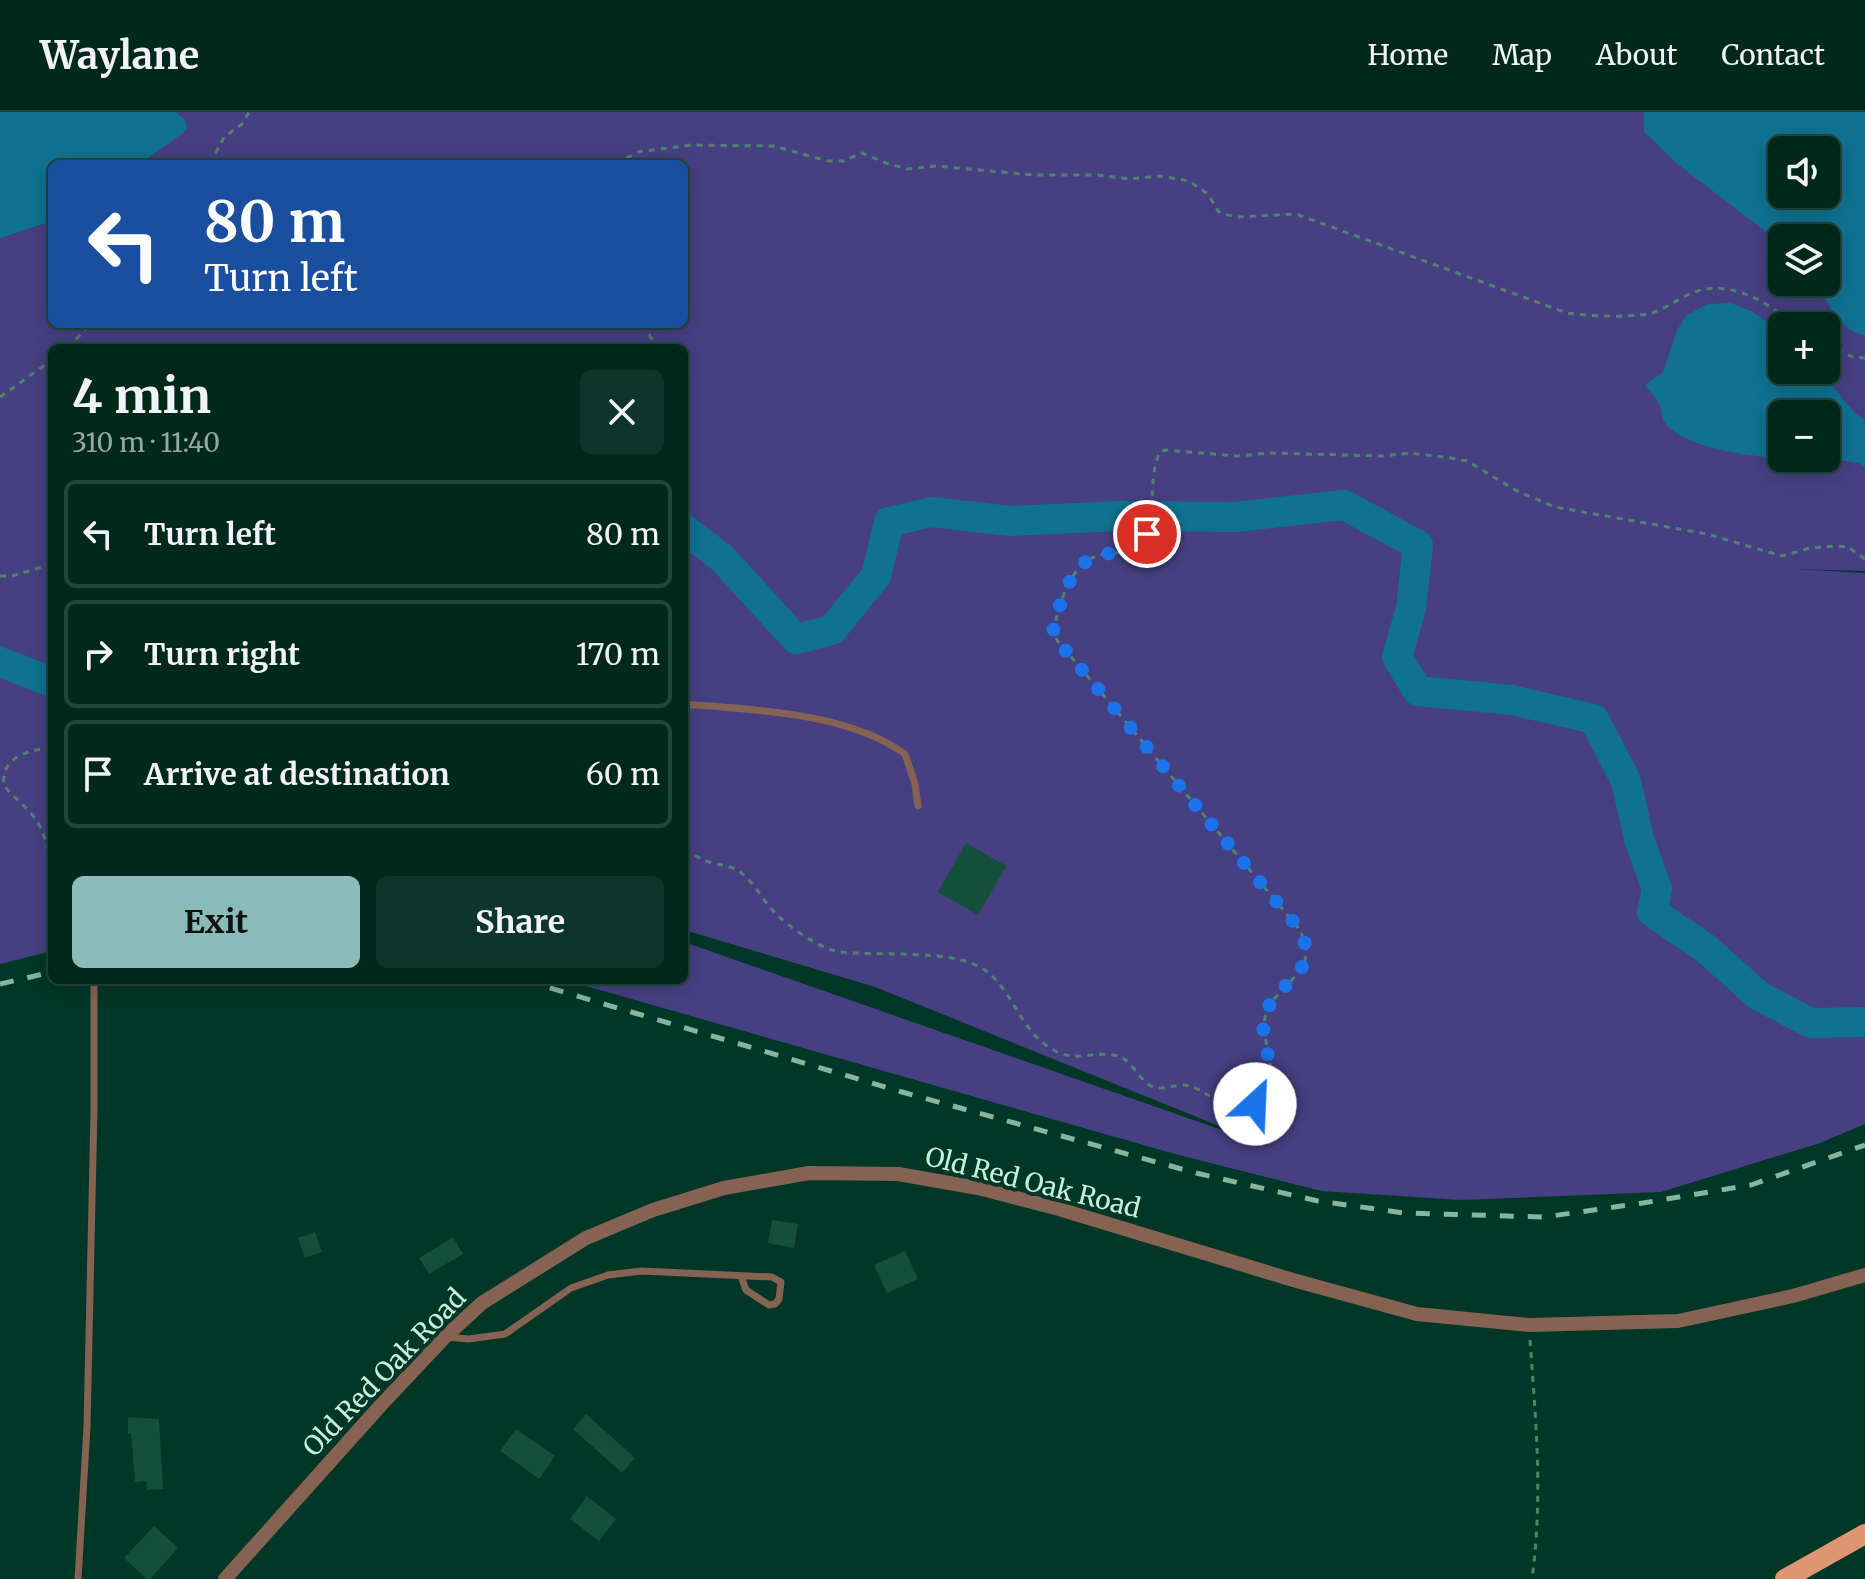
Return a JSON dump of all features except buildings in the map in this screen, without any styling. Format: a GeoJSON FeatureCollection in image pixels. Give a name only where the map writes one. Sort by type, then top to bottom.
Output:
{"type":"FeatureCollection","features":[{"type":"Feature","properties":{"kind":"main road"},"geometry":{"type":"LineString","coordinates":[[1785,1579],[1865,1534]]}},
{"type":"Feature","properties":{"kind":"street","name":"Old Red Oak Road"},"geometry":{"type":"LineString","coordinates":[[225,1579],[445,1337],[482,1303],[586,1238],[653,1210],[724,1188],[809,1173],[898,1174],[978,1188],[1059,1209],[1417,1314],[1529,1325],[1678,1321],[1793,1296],[1865,1275]]}},
{"type":"Feature","properties":{"kind":"lane"},"geometry":{"type":"LineString","coordinates":[[688,704],[764,711],[841,725],[879,739],[905,754],[915,784],[918,806]]}},
{"type":"Feature","properties":{"kind":"lane"},"geometry":{"type":"LineString","coordinates":[[78,1579],[87,1427],[94,984]]}},
{"type":"Feature","properties":{"kind":"lane"},"geometry":{"type":"LineString","coordinates":[[445,1337],[469,1339],[505,1334],[571,1288],[608,1275],[641,1271],[772,1277],[781,1282],[779,1299],[769,1305],[746,1290],[741,1276]]}},
{"type":"Feature","properties":{"kind":"path"},"geometry":{"type":"LineString","coordinates":[[212,160],[224,137],[242,124],[249,112]]}},
{"type":"Feature","properties":{"kind":"path"},"geometry":{"type":"LineString","coordinates":[[623,160],[638,152],[663,147],[759,146],[791,150],[828,161],[843,161],[862,153],[908,169],[936,166],[1129,179],[1160,176],[1195,183],[1223,214],[1238,217],[1296,214],[1567,313],[1647,314],[1694,292],[1724,289],[1757,298],[1778,312]]}},
{"type":"Feature","properties":{"kind":"path"},"geometry":{"type":"LineString","coordinates":[[72,344],[86,328]]}},
{"type":"Feature","properties":{"kind":"path"},"geometry":{"type":"LineString","coordinates":[[1840,351],[1865,358]]}},
{"type":"Feature","properties":{"kind":"path"},"geometry":{"type":"LineString","coordinates":[[0,397],[48,363]]}},
{"type":"Feature","properties":{"kind":"path"},"geometry":{"type":"LineString","coordinates":[[688,852],[741,873],[775,914],[833,951],[955,959],[985,969],[1006,992],[1036,1037],[1064,1055],[1077,1058],[1117,1056],[1150,1086],[1161,1088],[1183,1084],[1232,1109],[1255,1104],[1271,1082],[1271,1064],[1264,1032],[1268,1008],[1297,974],[1306,955],[1306,942],[1296,925],[1053,632],[1076,570],[1099,555],[1138,552],[1146,542],[1154,472],[1160,452],[1238,456],[1269,453],[1383,456],[1410,453],[1467,461],[1517,491],[1555,507],[1707,534],[1782,556],[1810,548],[1837,546],[1848,547],[1865,559]]}},
{"type":"Feature","properties":{"kind":"path"},"geometry":{"type":"LineString","coordinates":[[0,576],[48,565]]}},
{"type":"Feature","properties":{"kind":"path"},"geometry":{"type":"LineString","coordinates":[[48,748],[18,752],[8,758],[1,777],[5,786],[34,817],[48,851]]}},
{"type":"Feature","properties":{"kind":"path"},"geometry":{"type":"LineString","coordinates":[[1529,1325],[1539,1454],[1539,1527],[1532,1579]]}},
{"type":"Feature","properties":{"kind":"shaded area"},"geometry":{"type":"Polygon","coordinates":[[[0,112],[1865,112],[1865,571],[1794,569],[1865,573],[1865,1124],[1820,1143],[1661,1192],[1461,1200],[1321,1191],[1175,1154],[579,984],[688,984],[688,943],[1279,1150],[875,987],[688,931],[688,344],[48,344],[48,952],[0,964],[0,112]]]}},
{"type":"Feature","properties":{"kind":"water"},"geometry":{"type":"Polygon","coordinates":[[[0,112],[176,112],[185,120],[187,128],[183,133],[145,160],[48,160],[48,222],[0,238],[0,112]]]}},
{"type":"Feature","properties":{"kind":"water"},"geometry":{"type":"Polygon","coordinates":[[[1644,112],[1865,112],[1865,335],[1856,333],[1841,322],[1840,312],[1834,312],[1824,296],[1840,296],[1840,224],[1768,224],[1768,233],[1680,166],[1644,132],[1644,112]]]}},
{"type":"Feature","properties":{"kind":"water"},"geometry":{"type":"Polygon","coordinates":[[[1731,303],[1753,312],[1768,323],[1768,384],[1831,384],[1855,413],[1865,420],[1865,467],[1840,460],[1840,400],[1768,400],[1768,457],[1702,445],[1674,432],[1665,423],[1659,402],[1645,385],[1663,372],[1677,330],[1687,315],[1708,304],[1731,303]]]}},
{"type":"Feature","properties":{"kind":"waterway"},"geometry":{"type":"LineString","coordinates":[[688,532],[722,558],[796,639],[832,630],[876,576],[889,522],[932,512],[1010,521],[1119,516],[1235,517],[1344,505],[1418,545],[1411,608],[1397,657],[1418,691],[1512,700],[1594,719],[1626,781],[1639,839],[1657,889],[1652,912],[1704,947],[1759,996],[1811,1023],[1865,1022]]}},
{"type":"Feature","properties":{"kind":"waterway"},"geometry":{"type":"LineString","coordinates":[[0,662],[48,680]]}},
{"type":"Feature","properties":{"kind":"railway"},"geometry":{"type":"LineString","coordinates":[[0,984],[48,973]]}},
{"type":"Feature","properties":{"kind":"railway"},"geometry":{"type":"LineString","coordinates":[[537,984],[902,1092],[1196,1173],[1318,1201],[1404,1213],[1544,1217],[1643,1203],[1751,1185],[1865,1145]]}},
{"type":"Feature","properties":{"kind":"route"},"geometry":{"type":"LineString","coordinates":[[1147,534],[1143,548],[1138,552],[1099,555],[1076,570],[1053,632],[1054,637],[1296,925],[1306,942],[1306,955],[1297,974],[1268,1008],[1264,1032],[1271,1064],[1271,1082],[1255,1104]]}}]}
